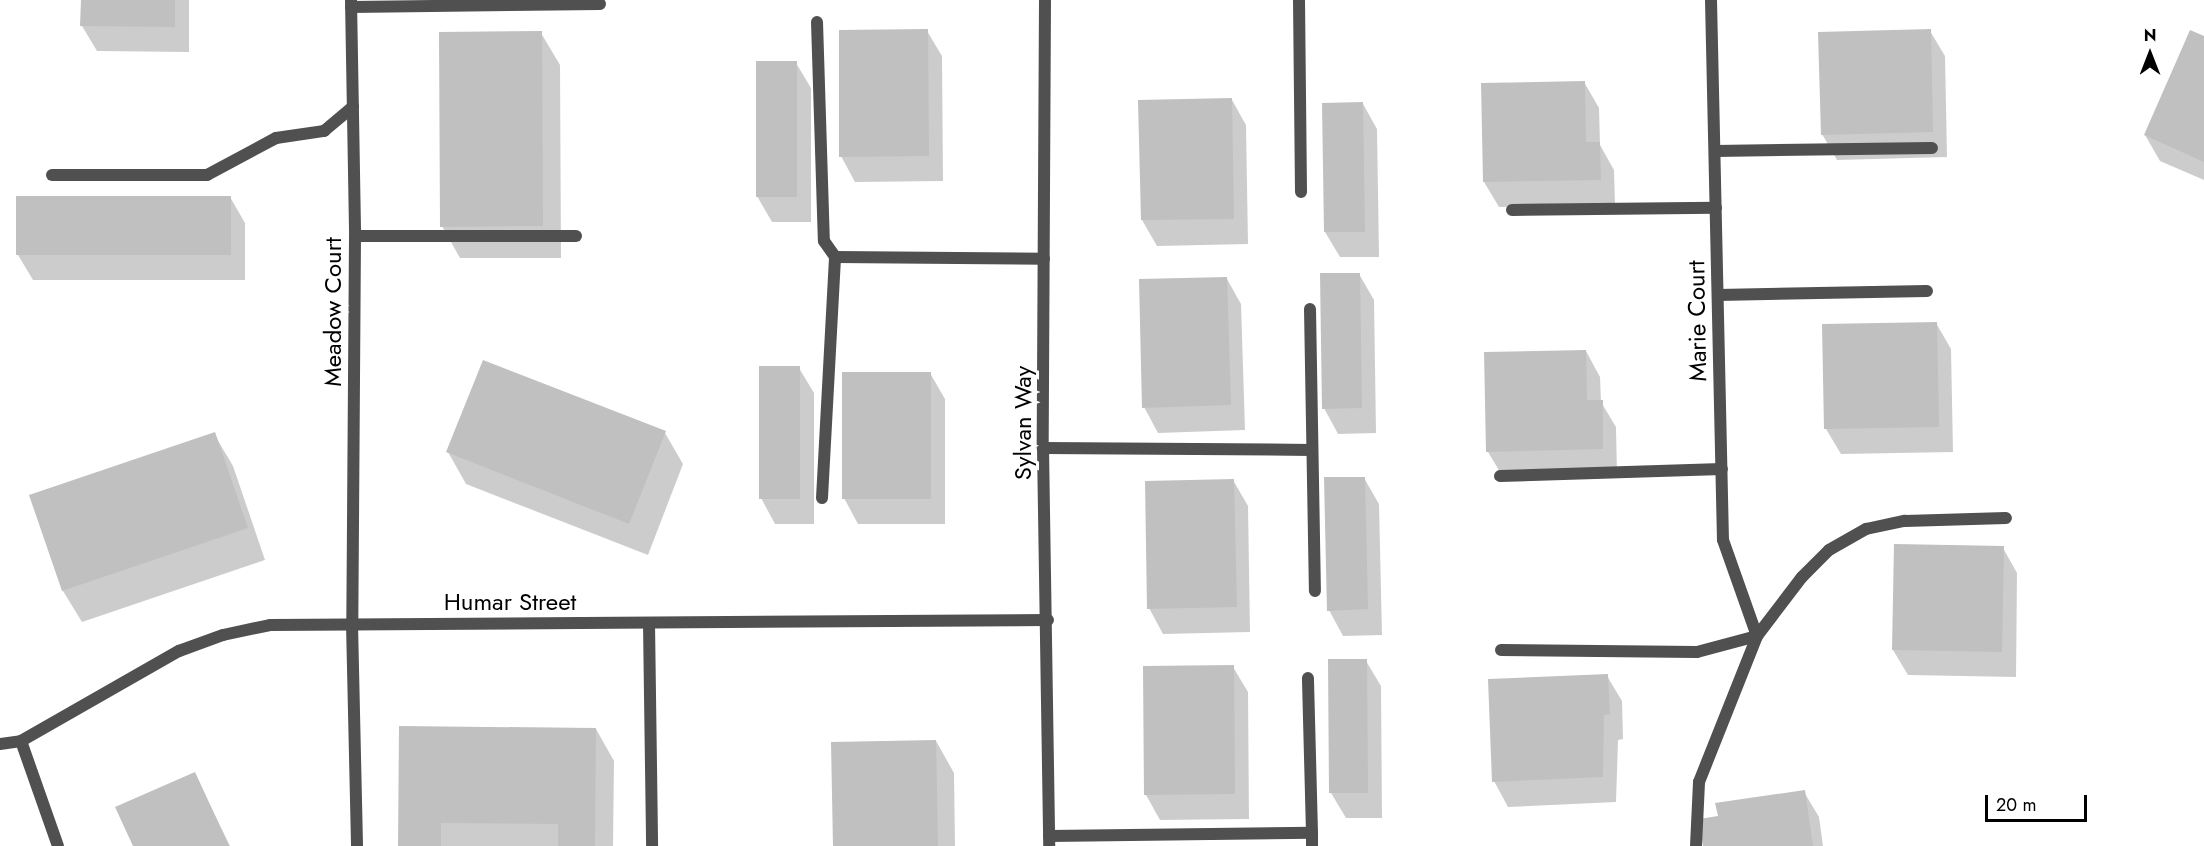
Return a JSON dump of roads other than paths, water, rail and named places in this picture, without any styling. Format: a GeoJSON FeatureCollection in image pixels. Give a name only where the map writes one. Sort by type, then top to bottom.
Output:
{"type":"FeatureCollection","features":[{"type":"Feature","properties":{"kind":"street","name":"Sylvan Way"},"geometry":{"type":"LineString","coordinates":[[1045,0],[1043,448],[1048,620],[1049,841]]}},
{"type":"Feature","properties":{"kind":"street"},"geometry":{"type":"LineString","coordinates":[[1299,0],[1301,192]]}},
{"type":"Feature","properties":{"kind":"street","name":"Marie Court"},"geometry":{"type":"LineString","coordinates":[[1712,0],[1723,540],[1757,636]]}},
{"type":"Feature","properties":{"kind":"street"},"geometry":{"type":"LineString","coordinates":[[351,4],[600,4]]}},
{"type":"Feature","properties":{"kind":"street","name":"Meadow Court"},"geometry":{"type":"LineString","coordinates":[[351,4],[355,236],[352,624],[357,846]]}},
{"type":"Feature","properties":{"kind":"street"},"geometry":{"type":"LineString","coordinates":[[817,22],[824,241],[835,257],[822,498]]}},
{"type":"Feature","properties":{"kind":"street"},"geometry":{"type":"LineString","coordinates":[[52,175],[207,175],[276,138],[324,131],[353,107]]}},
{"type":"Feature","properties":{"kind":"street"},"geometry":{"type":"LineString","coordinates":[[1715,151],[1932,148]]}},
{"type":"Feature","properties":{"kind":"street"},"geometry":{"type":"LineString","coordinates":[[1512,210],[1716,208]]}},
{"type":"Feature","properties":{"kind":"street"},"geometry":{"type":"LineString","coordinates":[[355,236],[576,236]]}},
{"type":"Feature","properties":{"kind":"street"},"geometry":{"type":"LineString","coordinates":[[835,257],[1044,259]]}},
{"type":"Feature","properties":{"kind":"street"},"geometry":{"type":"LineString","coordinates":[[1718,295],[1927,291]]}},
{"type":"Feature","properties":{"kind":"street"},"geometry":{"type":"LineString","coordinates":[[1310,309],[1315,591]]}},
{"type":"Feature","properties":{"kind":"street"},"geometry":{"type":"LineString","coordinates":[[1043,448],[1312,450]]}},
{"type":"Feature","properties":{"kind":"street"},"geometry":{"type":"LineString","coordinates":[[1500,476],[1722,469]]}},
{"type":"Feature","properties":{"kind":"street"},"geometry":{"type":"LineString","coordinates":[[1696,846],[1699,782],[1757,636],[1802,577],[1829,550],[1866,529],[1905,521],[2006,518]]}},
{"type":"Feature","properties":{"kind":"street","name":"Humar Street"},"geometry":{"type":"LineString","coordinates":[[0,744],[21,741],[179,651],[223,635],[270,625],[1048,620]]}},
{"type":"Feature","properties":{"kind":"street"},"geometry":{"type":"LineString","coordinates":[[649,623],[652,846]]}},
{"type":"Feature","properties":{"kind":"street"},"geometry":{"type":"LineString","coordinates":[[1501,650],[1697,652],[1757,636]]}},
{"type":"Feature","properties":{"kind":"street"},"geometry":{"type":"LineString","coordinates":[[1049,841],[1312,840],[1308,678]]}},
{"type":"Feature","properties":{"kind":"street"},"geometry":{"type":"LineString","coordinates":[[21,741],[58,846]]}}]}
